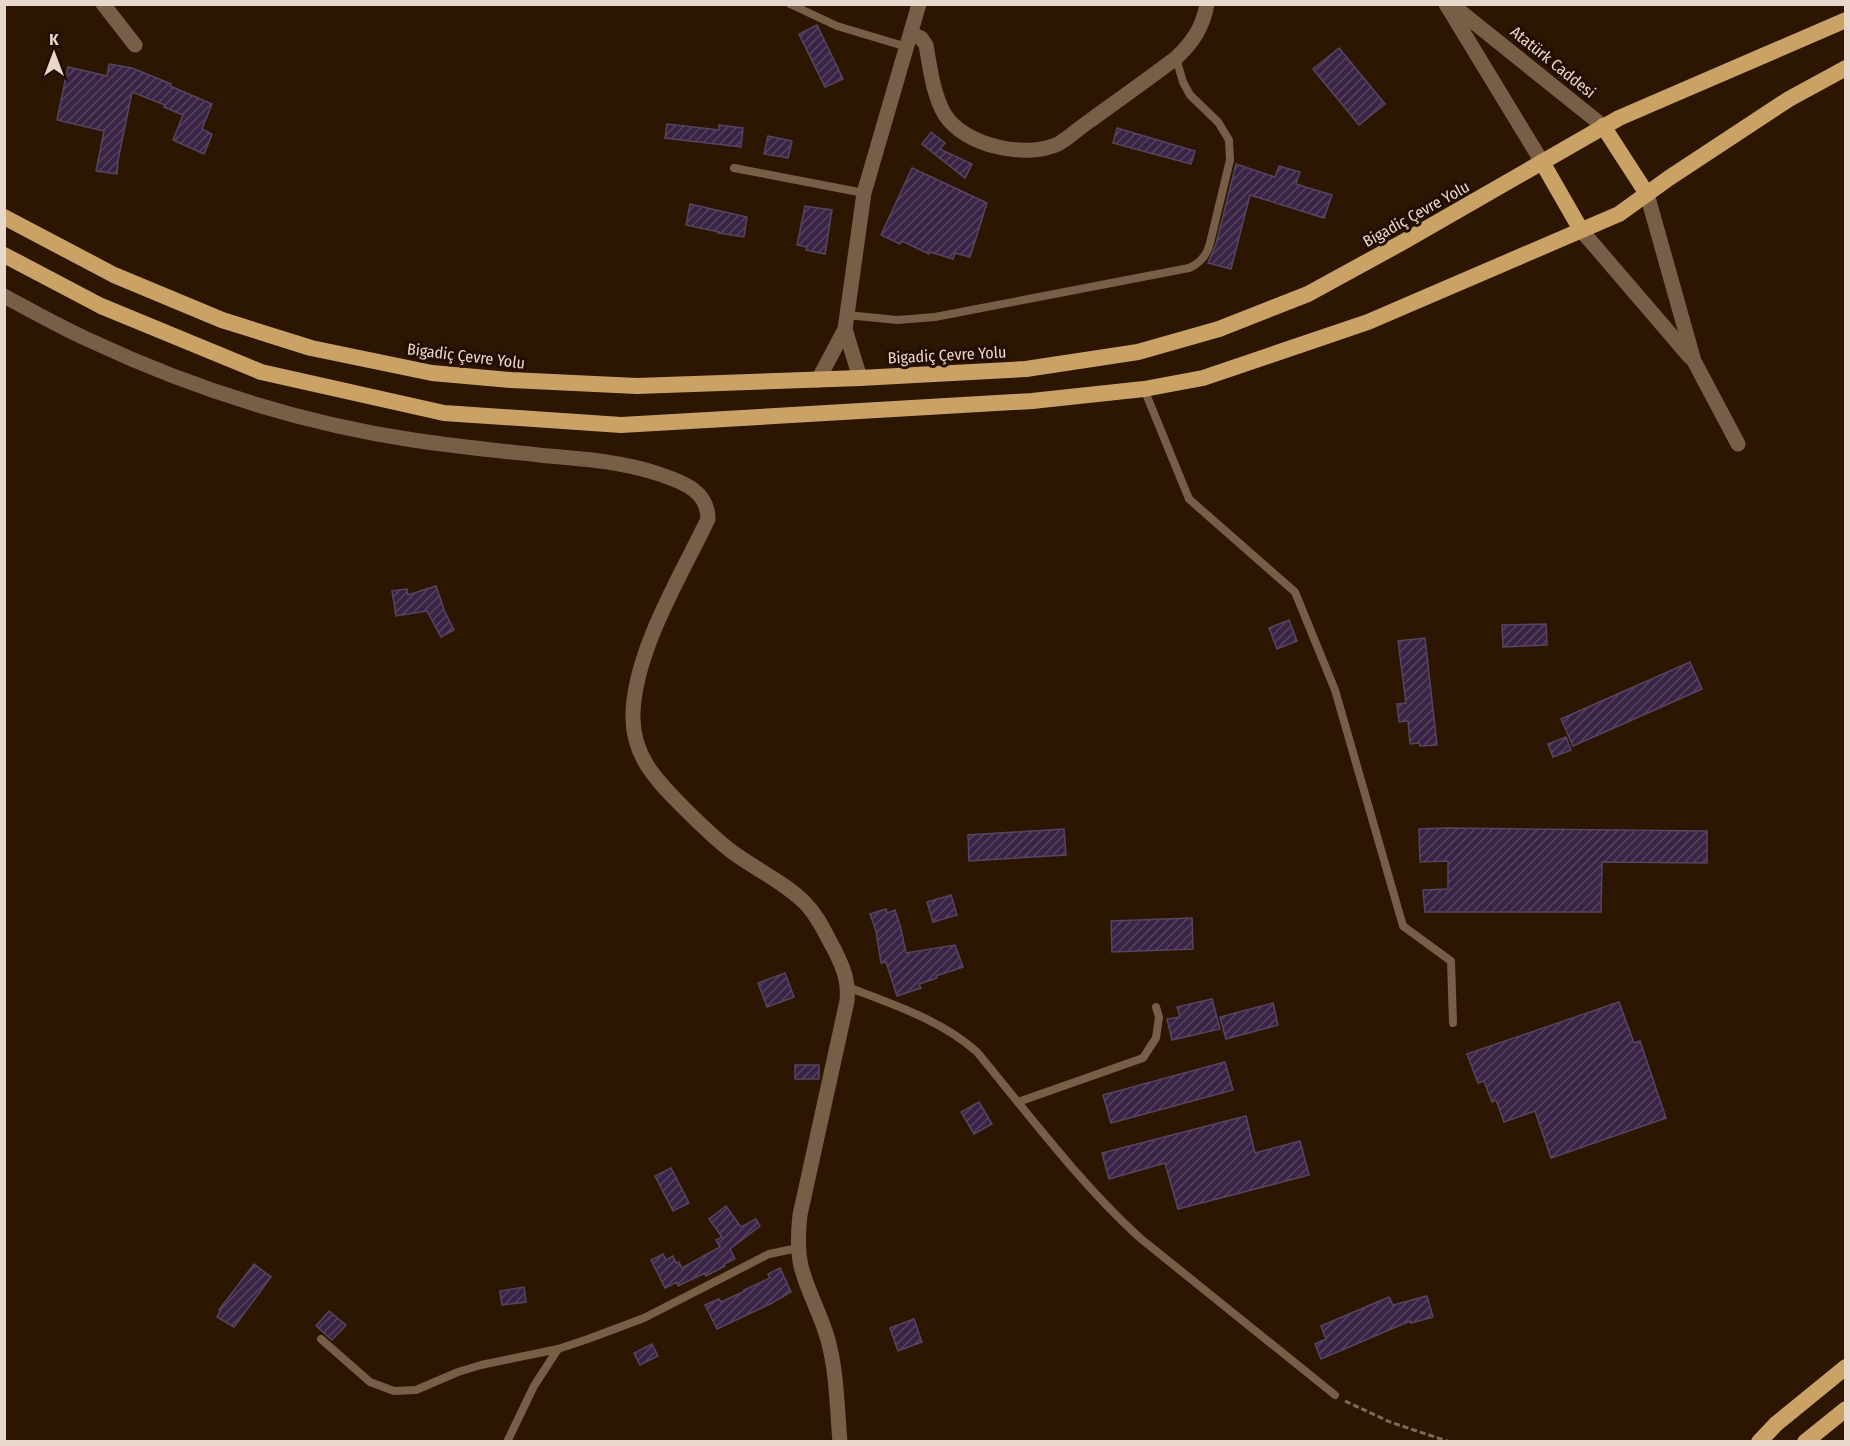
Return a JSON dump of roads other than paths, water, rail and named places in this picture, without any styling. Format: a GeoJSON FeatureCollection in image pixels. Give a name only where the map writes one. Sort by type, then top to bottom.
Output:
{"type":"FeatureCollection","features":[{"type":"Feature","properties":{"kind":"highway","name":"Bigadiç Çevre Yolu"},"geometry":{"type":"LineString","coordinates":[[4,217],[114,275],[222,320],[311,348],[432,373],[511,380],[637,386],[818,380],[1026,369],[1138,352],[1219,329],[1308,294],[1604,126],[1720,73],[1845,20]]}},
{"type":"Feature","properties":{"kind":"highway"},"geometry":{"type":"LineString","coordinates":[[4,255],[100,306],[261,372],[444,413],[621,425],[1032,401],[1144,389],[1203,378],[1368,322],[1619,214],[1789,99],[1845,68]]}},
{"type":"Feature","properties":{"kind":"highway"},"geometry":{"type":"LineString","coordinates":[[1604,126],[1647,194]]}},
{"type":"Feature","properties":{"kind":"highway"},"geometry":{"type":"LineString","coordinates":[[1542,162],[1581,230]]}},
{"type":"Feature","properties":{"kind":"highway"},"geometry":{"type":"LineString","coordinates":[[1759,1442],[1776,1424],[1845,1367]]}},
{"type":"Feature","properties":{"kind":"highway"},"geometry":{"type":"LineString","coordinates":[[1805,1442],[1845,1409]]}},
{"type":"Feature","properties":{"kind":"street"},"geometry":{"type":"LineString","coordinates":[[103,4],[135,45]]}},
{"type":"Feature","properties":{"kind":"street"},"geometry":{"type":"LineString","coordinates":[[818,380],[846,322],[864,193],[919,4]]}},
{"type":"Feature","properties":{"kind":"street"},"geometry":{"type":"LineString","coordinates":[[909,40],[921,38],[926,45],[939,102],[946,117],[969,135],[996,147],[1027,150],[1057,144],[1176,58],[1191,44],[1199,30],[1207,4]]}},
{"type":"Feature","properties":{"kind":"street"},"geometry":{"type":"LineString","coordinates":[[1446,4],[1542,162]]}},
{"type":"Feature","properties":{"kind":"street","name":"Atatürk Caddesi"},"geometry":{"type":"LineString","coordinates":[[1452,4],[1604,126]]}},
{"type":"Feature","properties":{"kind":"street"},"geometry":{"type":"LineString","coordinates":[[1647,194],[1694,361],[1738,444]]}},
{"type":"Feature","properties":{"kind":"street"},"geometry":{"type":"LineString","coordinates":[[1581,230],[1694,361]]}},
{"type":"Feature","properties":{"kind":"street"},"geometry":{"type":"LineString","coordinates":[[4,296],[87,340],[154,369],[291,414],[410,440],[629,466],[673,479],[699,492],[705,500],[708,519],[655,629],[640,672],[633,712],[634,734],[638,751],[655,778],[712,836],[795,894],[808,906],[843,967],[848,987],[800,1215],[798,1248],[801,1268],[822,1317],[829,1342],[834,1369],[840,1442]]}},
{"type":"Feature","properties":{"kind":"street"},"geometry":{"type":"LineString","coordinates":[[846,322],[860,378]]}},
{"type":"Feature","properties":{"kind":"lane"},"geometry":{"type":"LineString","coordinates":[[790,4],[837,26],[909,40]]}},
{"type":"Feature","properties":{"kind":"lane"},"geometry":{"type":"LineString","coordinates":[[846,322],[935,317],[1189,268],[1199,262],[1208,251],[1230,150],[1225,130],[1190,95],[1183,82],[1176,58]]}},
{"type":"Feature","properties":{"kind":"lane"},"geometry":{"type":"LineString","coordinates":[[734,168],[864,193]]}},
{"type":"Feature","properties":{"kind":"lane"},"geometry":{"type":"LineString","coordinates":[[1144,389],[1190,499],[1295,592],[1335,690],[1403,926],[1451,960],[1453,1023]]}},
{"type":"Feature","properties":{"kind":"lane"},"geometry":{"type":"LineString","coordinates":[[848,987],[933,1020],[977,1052],[1087,1185],[1120,1219],[1335,1395]]}},
{"type":"Feature","properties":{"kind":"lane"},"geometry":{"type":"LineString","coordinates":[[1018,1102],[1143,1058],[1156,1038],[1159,1017],[1156,1007]]}},
{"type":"Feature","properties":{"kind":"lane"},"geometry":{"type":"LineString","coordinates":[[321,1339],[370,1382],[386,1389],[405,1392],[426,1387],[458,1372],[481,1365],[588,1339],[644,1318],[769,1254],[798,1248]]}},
{"type":"Feature","properties":{"kind":"lane"},"geometry":{"type":"LineString","coordinates":[[507,1442],[534,1386],[558,1348]]}}]}
